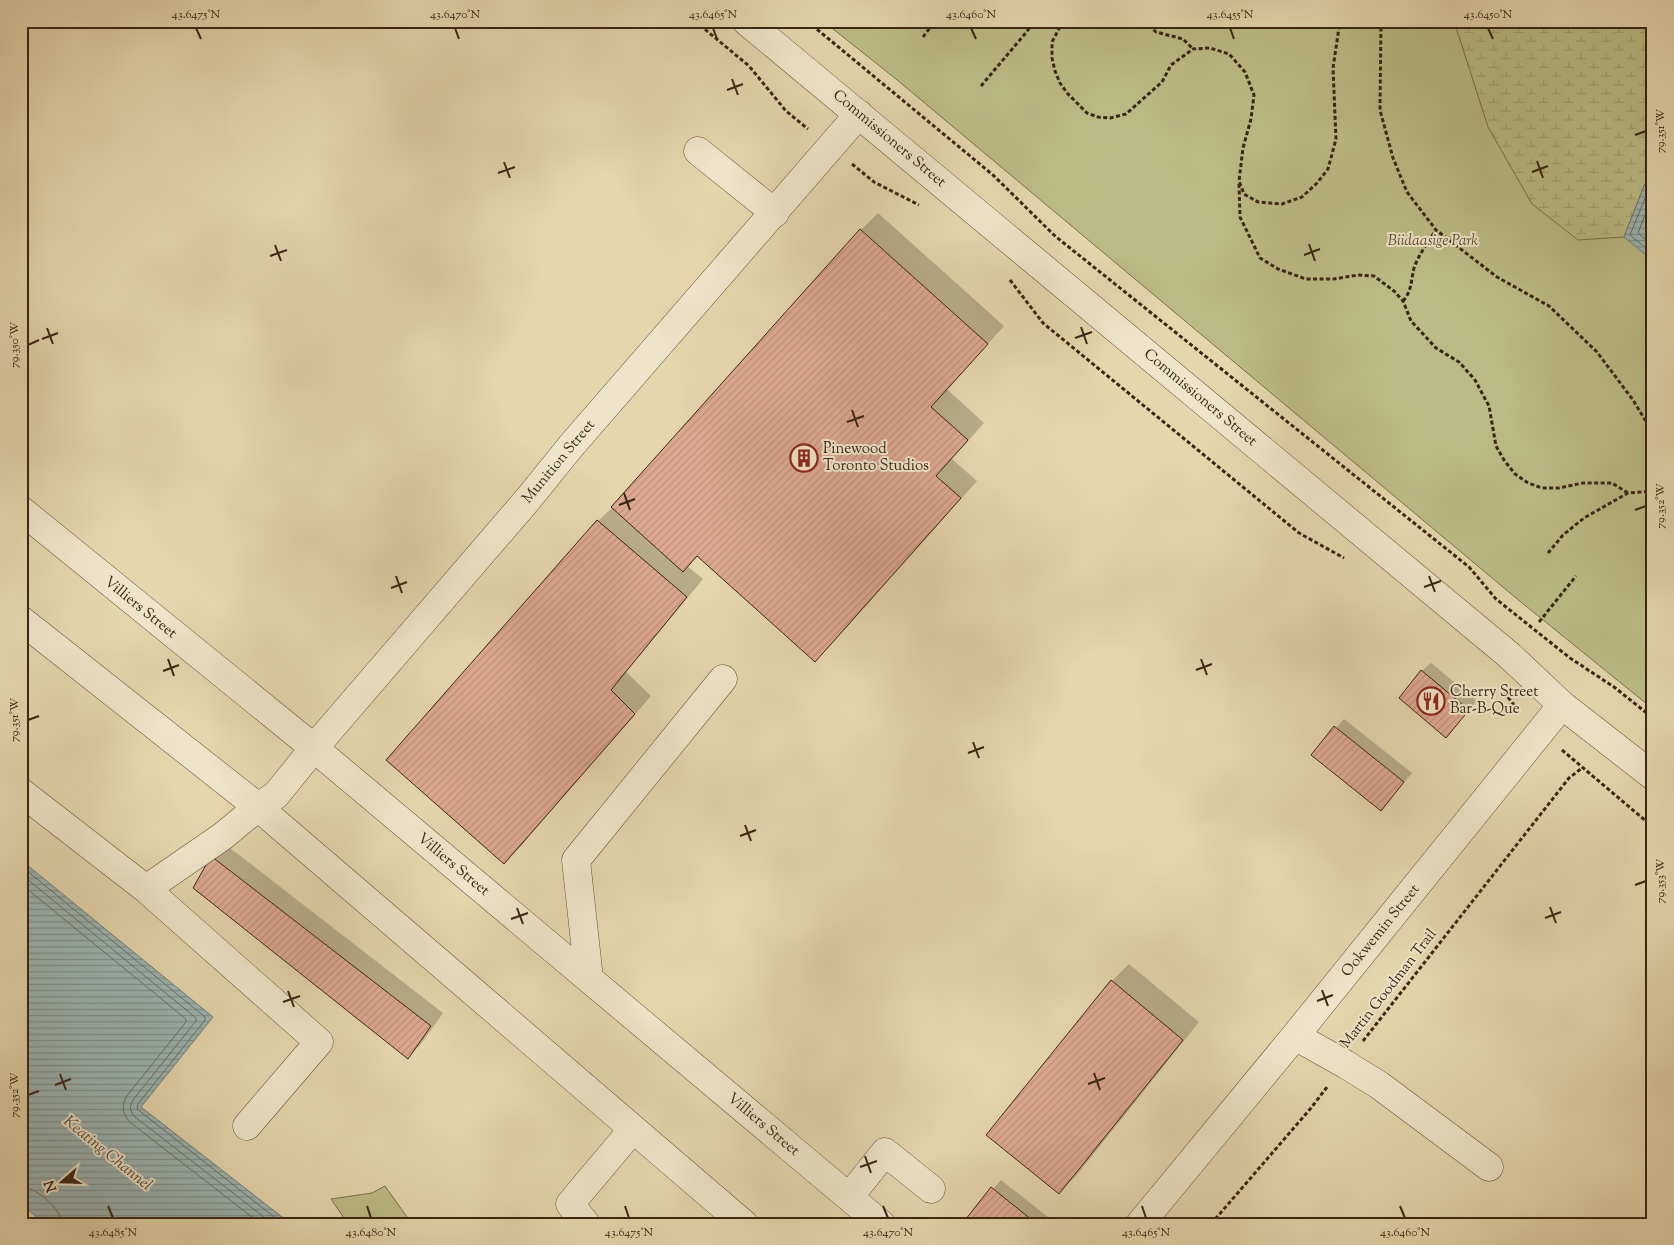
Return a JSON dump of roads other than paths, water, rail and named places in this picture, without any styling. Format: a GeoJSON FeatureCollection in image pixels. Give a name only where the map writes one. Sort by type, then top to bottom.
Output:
{"type":"FeatureCollection","features":[{"type":"Feature","properties":{"kind":"street","name":"Commissioners Street"},"geometry":{"type":"LineString","coordinates":[[746,21],[1510,656],[1562,705],[1653,776]]}},
{"type":"Feature","properties":{"kind":"street","name":"Munition Street"},"geometry":{"type":"LineString","coordinates":[[146,889],[223,836],[258,806],[276,795],[571,446],[859,114]]}},
{"type":"Feature","properties":{"kind":"street"},"geometry":{"type":"LineString","coordinates":[[698,151],[775,213]]}},
{"type":"Feature","properties":{"kind":"street","name":"Villiers Street"},"geometry":{"type":"LineString","coordinates":[[21,510],[314,748],[881,1224]]}},
{"type":"Feature","properties":{"kind":"street"},"geometry":{"type":"LineString","coordinates":[[21,620],[258,806],[744,1224]]}},
{"type":"Feature","properties":{"kind":"street"},"geometry":{"type":"LineString","coordinates":[[589,979],[576,860],[723,679]]}},
{"type":"Feature","properties":{"kind":"street","name":"Ookwemin Street"},"geometry":{"type":"LineString","coordinates":[[1140,1224],[1295,1036],[1562,705]]}},
{"type":"Feature","properties":{"kind":"street"},"geometry":{"type":"LineString","coordinates":[[21,792],[146,889],[319,1042],[247,1126]]}},
{"type":"Feature","properties":{"kind":"street"},"geometry":{"type":"LineString","coordinates":[[1295,1036],[1346,1064],[1378,1085],[1489,1167]]}},
{"type":"Feature","properties":{"kind":"street"},"geometry":{"type":"LineString","coordinates":[[586,1224],[570,1204],[633,1129]]}},
{"type":"Feature","properties":{"kind":"street"},"geometry":{"type":"LineString","coordinates":[[849,1197],[885,1152],[931,1189]]}},
{"type":"Feature","properties":{"kind":"water"},"geometry":{"type":"Polygon","coordinates":[[[1653,168],[1653,261],[1624,237],[1653,168]]]}},
{"type":"Feature","properties":{"kind":"water","name":"Keating Channel"},"geometry":{"type":"Polygon","coordinates":[[[21,860],[213,1017],[141,1107],[291,1224],[45,1224],[21,1204],[21,860]]]}},
{"type":"Feature","properties":{"kind":"place","name":"Pinewood Toronto Studios"},"geometry":{"type":"Point","coordinates":[804,458]}},
{"type":"Feature","properties":{"kind":"place","name":"Cherry Street Bar-B-Que"},"geometry":{"type":"Point","coordinates":[1431,701]}},
{"type":"Feature","properties":{"kind":"park label","name":"Biidaasige Park"},"geometry":{"type":"Point","coordinates":[1433,241]}}]}
